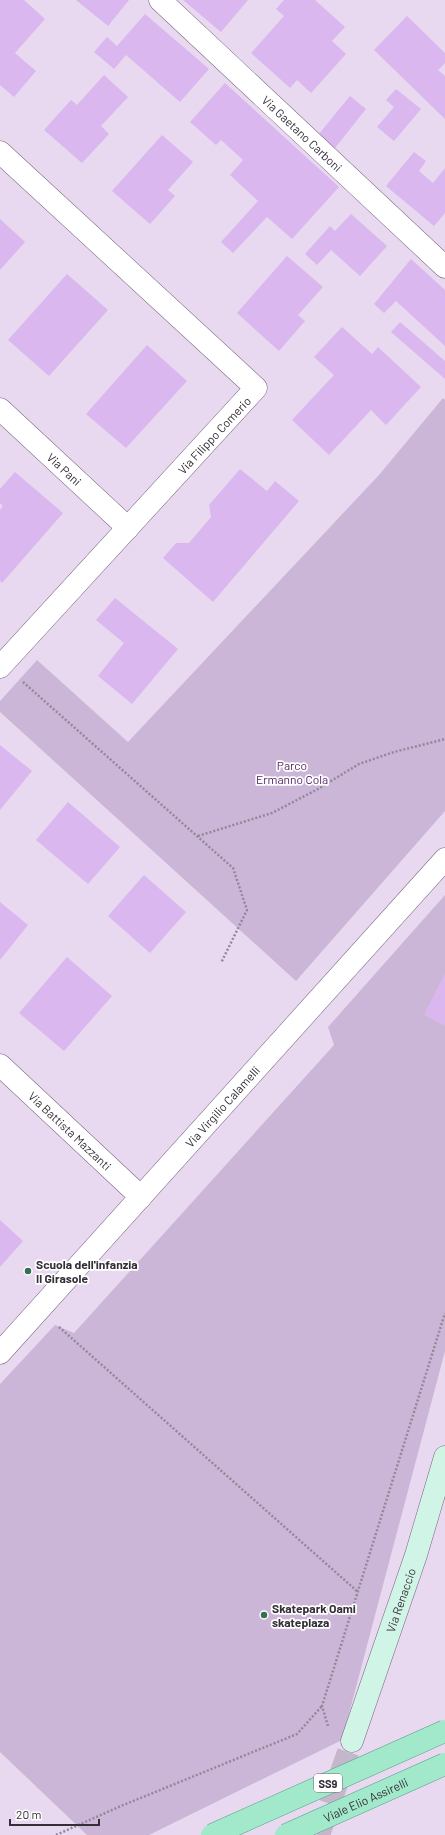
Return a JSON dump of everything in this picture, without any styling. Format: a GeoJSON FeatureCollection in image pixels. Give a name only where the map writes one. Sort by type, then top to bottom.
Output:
{"type":"FeatureCollection","features":[{"type":"Feature","properties":{"kind":"main road","name":"SS9"},"geometry":{"type":"LineString","coordinates":[[212,1835],[445,1731]]}},
{"type":"Feature","properties":{"kind":"main road","name":"Viale Elio Assirelli"},"geometry":{"type":"LineString","coordinates":[[286,1835],[445,1764]]}},
{"type":"Feature","properties":{"kind":"street","name":"Via Gaetano Carboni"},"geometry":{"type":"LineString","coordinates":[[160,0],[445,267]]}},
{"type":"Feature","properties":{"kind":"street","name":"Via Filippo Comerio"},"geometry":{"type":"LineString","coordinates":[[0,152],[256,388],[1,665]]}},
{"type":"Feature","properties":{"kind":"street","name":"Via Pani"},"geometry":{"type":"LineString","coordinates":[[0,410],[128,528]]}},
{"type":"Feature","properties":{"kind":"street","name":"Via Virgilio Calamelli"},"geometry":{"type":"LineString","coordinates":[[0,1354],[445,859]]}},
{"type":"Feature","properties":{"kind":"street","name":"Via Battista Mazzanti"},"geometry":{"type":"LineString","coordinates":[[0,1065],[141,1197]]}},
{"type":"Feature","properties":{"kind":"street","name":"Via Renaccio"},"geometry":{"type":"LineString","coordinates":[[352,1741],[416,1556],[445,1457]]}},
{"type":"Feature","properties":{"kind":"path"},"geometry":{"type":"LineString","coordinates":[[1,665],[233,868],[247,910],[220,963]]}},
{"type":"Feature","properties":{"kind":"path"},"geometry":{"type":"LineString","coordinates":[[197,836],[272,814],[318,789],[359,764],[394,752],[445,739]]}},
{"type":"Feature","properties":{"kind":"path"},"geometry":{"type":"LineString","coordinates":[[39,1310],[358,1592]]}},
{"type":"Feature","properties":{"kind":"path"},"geometry":{"type":"LineString","coordinates":[[56,1835],[121,1806],[297,1734],[322,1706],[445,1313]]}},
{"type":"Feature","properties":{"kind":"path"},"geometry":{"type":"LineString","coordinates":[[322,1706],[328,1728]]}},
{"type":"Feature","properties":{"kind":"green space","name":"Parco Ermanno Cola"},"geometry":{"type":"Polygon","coordinates":[[[443,398],[445,400],[445,811],[296,981],[0,712],[0,701],[37,660],[128,742],[379,475],[443,398]]]}},
{"type":"Feature","properties":{"kind":"green space"},"geometry":{"type":"Polygon","coordinates":[[[445,895],[445,1351],[342,1740],[149,1835],[87,1835],[0,1752],[0,1384],[55,1325],[74,1333],[334,1045],[328,1027],[445,895]]]}},
{"type":"Feature","properties":{"kind":"building"},"geometry":{"type":"Polygon","coordinates":[[[0,0],[24,0],[45,19],[15,53],[36,71],[14,97],[0,85],[0,0]]]}},
{"type":"Feature","properties":{"kind":"building"},"geometry":{"type":"Polygon","coordinates":[[[76,0],[129,0],[108,26],[76,0]]]}},
{"type":"Feature","properties":{"kind":"building"},"geometry":{"type":"Polygon","coordinates":[[[183,0],[248,0],[221,32],[183,0]]]}},
{"type":"Feature","properties":{"kind":"building"},"geometry":{"type":"Polygon","coordinates":[[[284,0],[315,0],[345,27],[332,41],[346,54],[311,93],[297,80],[290,88],[251,53],[284,16],[276,9],[284,0]]]}},
{"type":"Feature","properties":{"kind":"building"},"geometry":{"type":"Polygon","coordinates":[[[145,14],[209,69],[180,102],[126,55],[114,69],[94,52],[107,37],[117,46],[145,14]]]}},
{"type":"Feature","properties":{"kind":"building"},"geometry":{"type":"Polygon","coordinates":[[[407,16],[445,53],[445,63],[438,70],[445,76],[445,119],[374,50],[407,16]]]}},
{"type":"Feature","properties":{"kind":"building"},"geometry":{"type":"Polygon","coordinates":[[[104,75],[128,97],[101,126],[109,134],[82,163],[44,130],[71,100],[77,105],[104,75]]]}},
{"type":"Feature","properties":{"kind":"building"},"geometry":{"type":"Polygon","coordinates":[[[225,83],[339,187],[292,239],[267,217],[233,253],[221,242],[258,201],[230,175],[243,160],[221,140],[216,145],[190,122],[225,83]]]}},
{"type":"Feature","properties":{"kind":"building"},"geometry":{"type":"Polygon","coordinates":[[[396,89],[421,109],[394,141],[377,127],[394,107],[386,100],[396,89]]]}},
{"type":"Feature","properties":{"kind":"building"},"geometry":{"type":"Polygon","coordinates":[[[350,96],[366,109],[335,148],[318,135],[350,96]]]}},
{"type":"Feature","properties":{"kind":"building"},"geometry":{"type":"Polygon","coordinates":[[[162,135],[193,162],[168,190],[175,196],[150,224],[112,191],[162,135]]]}},
{"type":"Feature","properties":{"kind":"building"},"geometry":{"type":"Polygon","coordinates":[[[414,152],[426,161],[419,171],[433,183],[445,168],[445,213],[434,226],[386,186],[414,152]]]}},
{"type":"Feature","properties":{"kind":"building"},"geometry":{"type":"Polygon","coordinates":[[[351,214],[387,246],[360,276],[331,250],[317,265],[305,254],[330,226],[335,231],[351,214]]]}},
{"type":"Feature","properties":{"kind":"building"},"geometry":{"type":"Polygon","coordinates":[[[0,219],[25,242],[0,270],[0,219]]]}},
{"type":"Feature","properties":{"kind":"building"},"geometry":{"type":"Polygon","coordinates":[[[287,256],[323,287],[298,315],[305,321],[279,351],[237,313],[287,256]]]}},
{"type":"Feature","properties":{"kind":"building"},"geometry":{"type":"Polygon","coordinates":[[[411,259],[445,290],[445,346],[396,301],[384,313],[374,304],[411,259]]]}},
{"type":"Feature","properties":{"kind":"building"},"geometry":{"type":"Polygon","coordinates":[[[67,274],[108,310],[49,376],[8,340],[67,274]]]}},
{"type":"Feature","properties":{"kind":"building"},"geometry":{"type":"Polygon","coordinates":[[[400,322],[445,361],[445,379],[391,332],[400,322]]]}},
{"type":"Feature","properties":{"kind":"building"},"geometry":{"type":"Polygon","coordinates":[[[342,327],[372,354],[378,347],[421,387],[386,425],[371,410],[329,455],[292,420],[334,375],[314,357],[342,327]]]}},
{"type":"Feature","properties":{"kind":"building"},"geometry":{"type":"Polygon","coordinates":[[[147,345],[187,381],[126,448],[86,414],[147,345]]]}},
{"type":"Feature","properties":{"kind":"building"},"geometry":{"type":"Polygon","coordinates":[[[240,469],[267,491],[275,481],[299,501],[213,602],[163,558],[176,543],[189,543],[211,517],[209,505],[240,469]]]}},
{"type":"Feature","properties":{"kind":"building"},"geometry":{"type":"Polygon","coordinates":[[[15,472],[63,513],[2,583],[0,581],[0,510],[3,506],[0,503],[0,489],[15,472]]]}},
{"type":"Feature","properties":{"kind":"building"},"geometry":{"type":"Polygon","coordinates":[[[115,598],[178,649],[132,704],[98,676],[124,643],[96,620],[115,598]]]}},
{"type":"Feature","properties":{"kind":"building"},"geometry":{"type":"Polygon","coordinates":[[[0,745],[32,771],[0,810],[0,745]]]}},
{"type":"Feature","properties":{"kind":"building"},"geometry":{"type":"Polygon","coordinates":[[[68,802],[120,847],[88,884],[36,840],[68,802]]]}},
{"type":"Feature","properties":{"kind":"building"},"geometry":{"type":"Polygon","coordinates":[[[144,875],[186,912],[150,953],[108,916],[144,875]]]}},
{"type":"Feature","properties":{"kind":"building"},"geometry":{"type":"Polygon","coordinates":[[[0,902],[28,925],[0,960],[0,902]]]}},
{"type":"Feature","properties":{"kind":"building"},"geometry":{"type":"Polygon","coordinates":[[[67,957],[112,996],[64,1051],[19,1013],[67,957]]]}},
{"type":"Feature","properties":{"kind":"building"},"geometry":{"type":"Polygon","coordinates":[[[445,973],[445,1026],[424,1015],[445,973]]]}},
{"type":"Feature","properties":{"kind":"building"},"geometry":{"type":"Polygon","coordinates":[[[0,1220],[23,1241],[0,1267],[0,1220]]]}},
{"type":"Feature","properties":{"kind":"tunnel"},"geometry":{"type":"LineString","coordinates":[[319,1835],[352,1741]]}},
{"type":"Feature","properties":{"kind":"place","name":"Scuola dell'infanzia Il Girasole"},"geometry":{"type":"Point","coordinates":[28,1271]}},
{"type":"Feature","properties":{"kind":"place","name":"Skatepark Oami skateplaza"},"geometry":{"type":"Point","coordinates":[264,1615]}}]}
